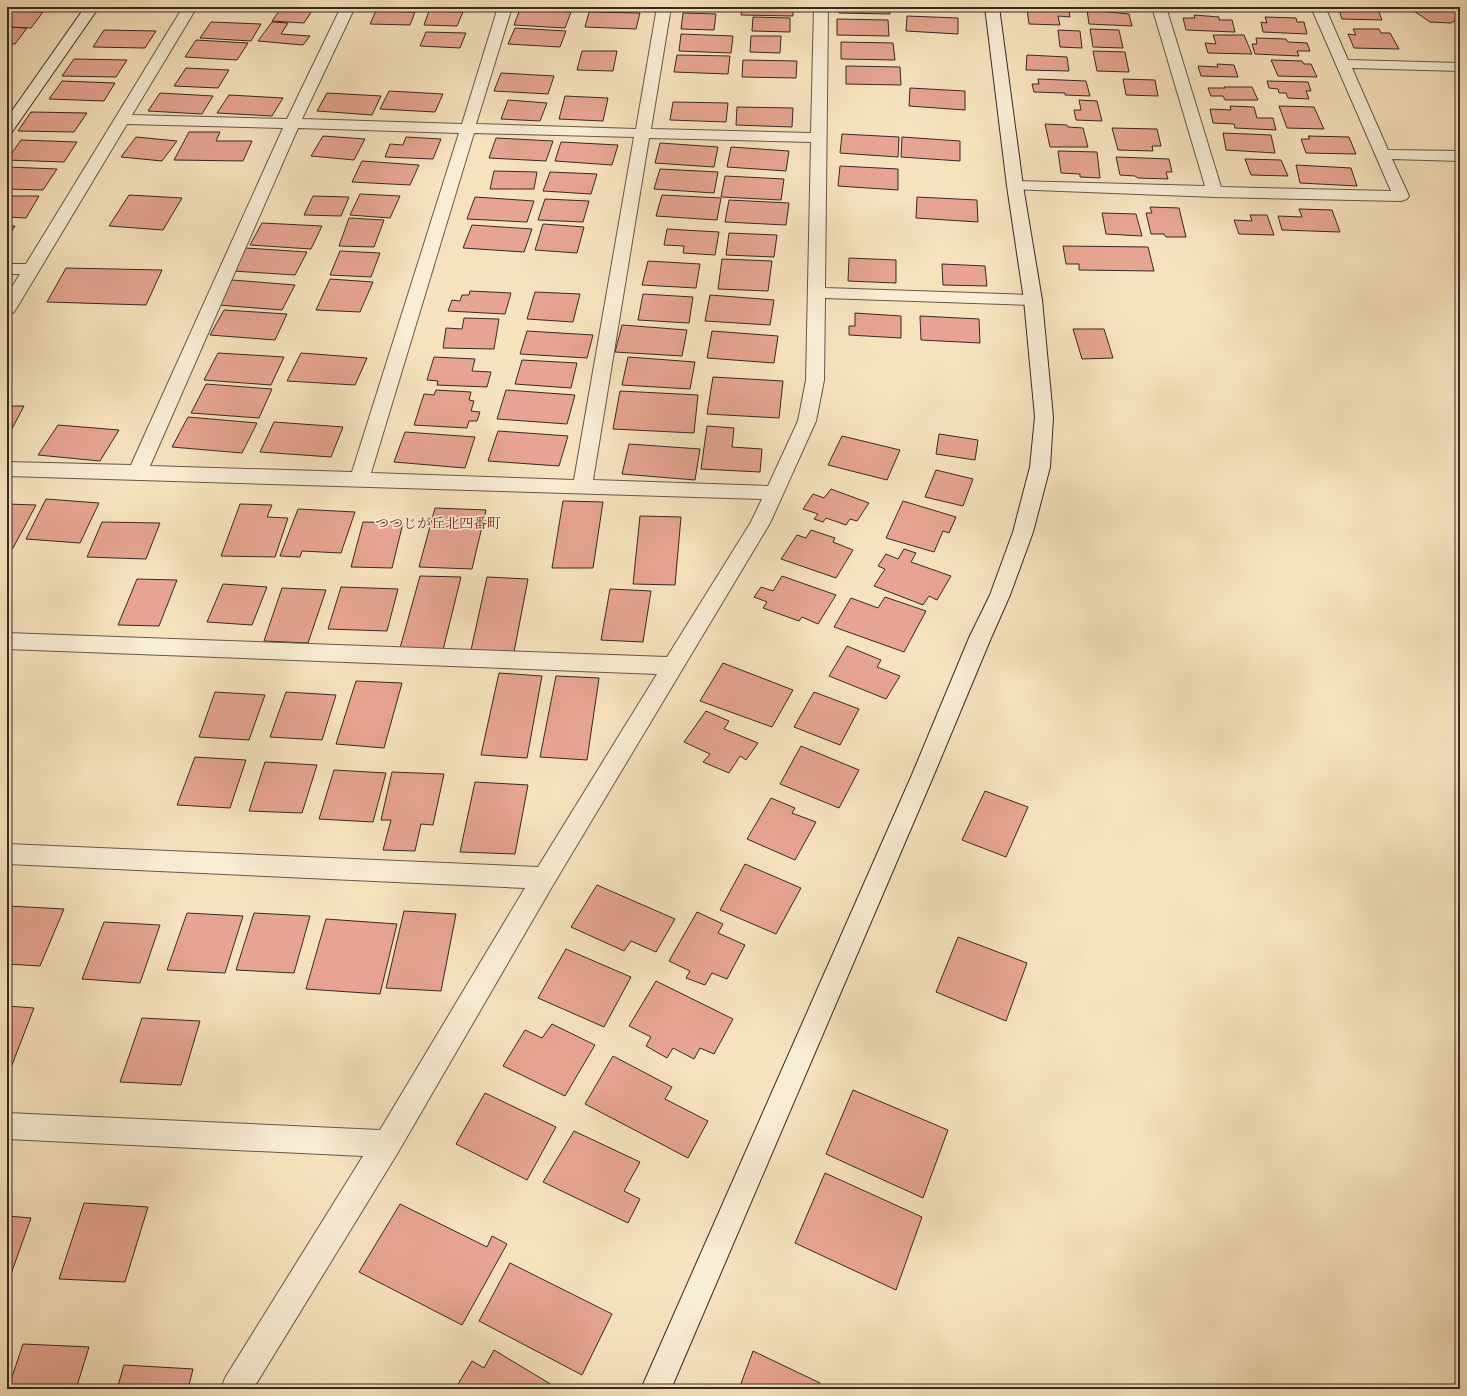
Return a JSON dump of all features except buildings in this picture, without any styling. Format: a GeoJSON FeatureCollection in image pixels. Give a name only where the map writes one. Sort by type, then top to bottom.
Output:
{"type":"FeatureCollection","features":[{"type":"Feature","properties":{"kind":"street"},"geometry":{"type":"LineString","coordinates":[[7,129],[92,7]]}},
{"type":"Feature","properties":{"kind":"street"},"geometry":{"type":"LineString","coordinates":[[7,309],[190,7]]}},
{"type":"Feature","properties":{"kind":"street"},"geometry":{"type":"LineString","coordinates":[[138,472],[292,125],[348,7]]}},
{"type":"Feature","properties":{"kind":"street"},"geometry":{"type":"LineString","coordinates":[[360,479],[505,7]]}},
{"type":"Feature","properties":{"kind":"street"},"geometry":{"type":"LineString","coordinates":[[582,487],[664,7]]}},
{"type":"Feature","properties":{"kind":"street"},"geometry":{"type":"LineString","coordinates":[[236,1389],[387,1144],[544,878],[760,523],[807,421],[815,380],[821,7]]}},
{"type":"Feature","properties":{"kind":"street"},"geometry":{"type":"LineString","coordinates":[[656,1389],[980,638],[1000,595],[1023,532],[1040,467],[1044,417],[1033,300],[1015,186],[992,7]]}},
{"type":"Feature","properties":{"kind":"street"},"geometry":{"type":"LineString","coordinates":[[1159,7],[1215,192]]}},
{"type":"Feature","properties":{"kind":"street"},"geometry":{"type":"LineString","coordinates":[[1015,186],[1401,196],[1318,7]]}},
{"type":"Feature","properties":{"kind":"street"},"geometry":{"type":"LineString","coordinates":[[1342,64],[1460,66]]}},
{"type":"Feature","properties":{"kind":"street"},"geometry":{"type":"LineString","coordinates":[[123,119],[292,125],[468,128],[818,138]]}},
{"type":"Feature","properties":{"kind":"street"},"geometry":{"type":"LineString","coordinates":[[1382,154],[1460,156]]}},
{"type":"Feature","properties":{"kind":"street"},"geometry":{"type":"LineString","coordinates":[[7,269],[30,270]]}},
{"type":"Feature","properties":{"kind":"street"},"geometry":{"type":"LineString","coordinates":[[816,293],[1033,300]]}},
{"type":"Feature","properties":{"kind":"street"},"geometry":{"type":"LineString","coordinates":[[7,469],[774,493]]}},
{"type":"Feature","properties":{"kind":"street"},"geometry":{"type":"LineString","coordinates":[[7,641],[673,666]]}},
{"type":"Feature","properties":{"kind":"street"},"geometry":{"type":"LineString","coordinates":[[7,854],[544,878]]}},
{"type":"Feature","properties":{"kind":"street"},"geometry":{"type":"LineString","coordinates":[[7,1126],[387,1144]]}},
{"type":"Feature","properties":{"kind":"district","name":"つつじが丘北四番町"},"geometry":{"type":"Point","coordinates":[438,523]}}]}
